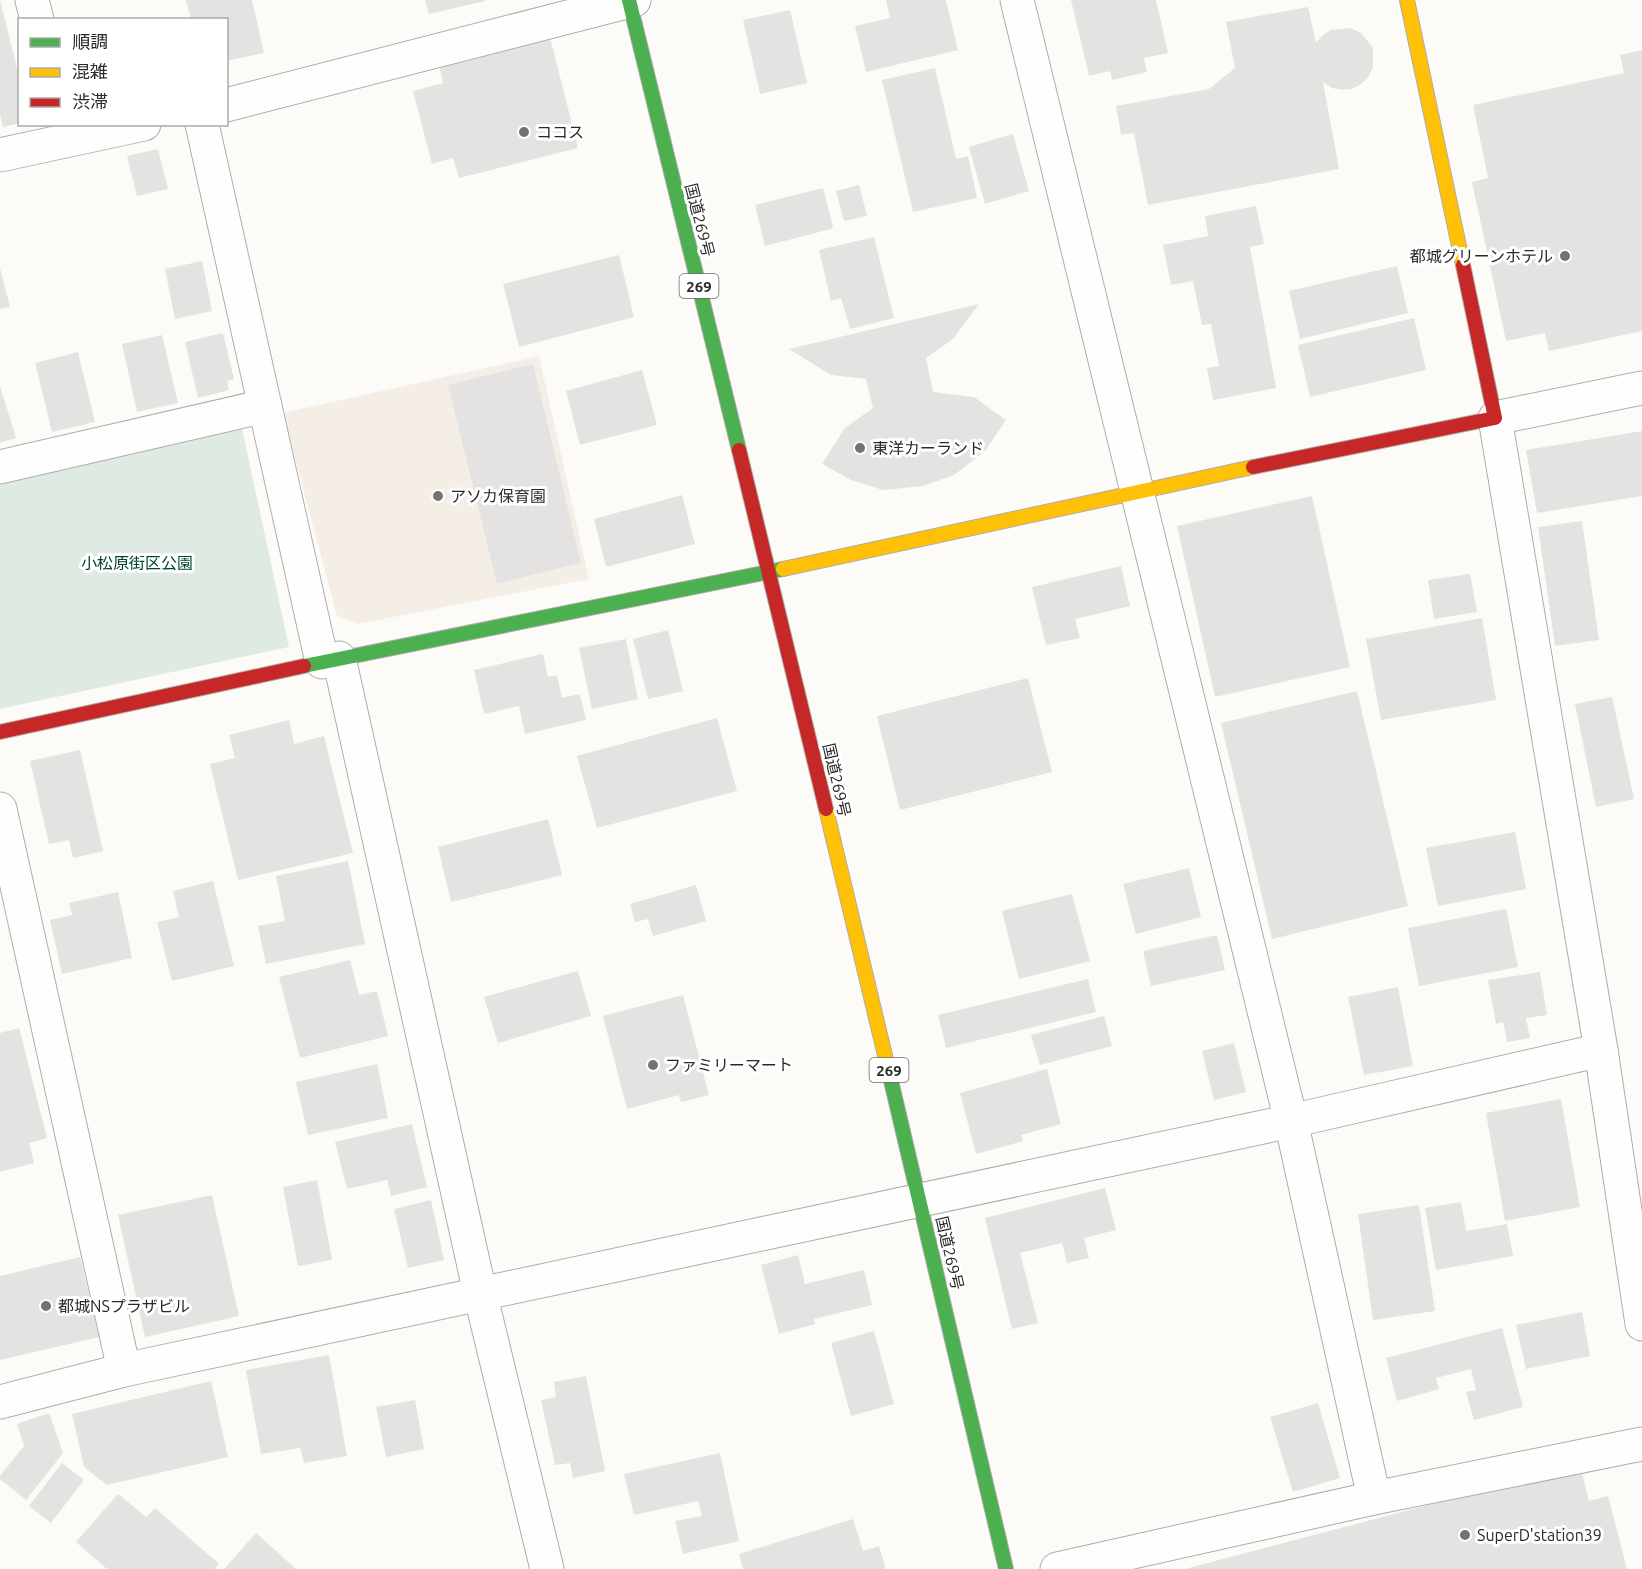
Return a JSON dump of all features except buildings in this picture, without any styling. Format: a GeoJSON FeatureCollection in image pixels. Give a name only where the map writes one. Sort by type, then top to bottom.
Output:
{"type":"FeatureCollection","features":[{"type":"Feature","properties":{"kind":"main road","name":"国道269号"},"geometry":{"type":"LineString","coordinates":[[631,0],[921,1200],[1006,1569]]}},
{"type":"Feature","properties":{"kind":"main road"},"geometry":{"type":"LineString","coordinates":[[0,732],[330,660],[770,572],[1137,491],[1495,418],[1407,0]]}},
{"type":"Feature","properties":{"kind":"street"},"geometry":{"type":"LineString","coordinates":[[32,0],[36,18]]}},
{"type":"Feature","properties":{"kind":"street"},"geometry":{"type":"LineString","coordinates":[[228,104],[631,0]]}},
{"type":"Feature","properties":{"kind":"street"},"geometry":{"type":"LineString","coordinates":[[1017,0],[1291,1121],[1374,1498]]}},
{"type":"Feature","properties":{"kind":"street"},"geometry":{"type":"LineString","coordinates":[[0,155],[63,133],[126,126]]}},
{"type":"Feature","properties":{"kind":"street"},"geometry":{"type":"LineString","coordinates":[[202,126],[265,406],[330,660],[547,1569]]}},
{"type":"Feature","properties":{"kind":"street"},"geometry":{"type":"LineString","coordinates":[[1642,388],[1495,418],[1601,1050],[1642,1324]]}},
{"type":"Feature","properties":{"kind":"street"},"geometry":{"type":"LineString","coordinates":[[0,467],[265,406]]}},
{"type":"Feature","properties":{"kind":"street"},"geometry":{"type":"LineString","coordinates":[[0,809],[124,1370]]}},
{"type":"Feature","properties":{"kind":"street"},"geometry":{"type":"LineString","coordinates":[[0,1402],[124,1370],[1291,1121],[1601,1050]]}},
{"type":"Feature","properties":{"kind":"street"},"geometry":{"type":"LineString","coordinates":[[1057,1569],[1374,1498],[1642,1444]]}},
{"type":"Feature","properties":{"kind":"shaded area","name":"アソカ保育園"},"geometry":{"type":"Polygon","coordinates":[[[539,356],[589,579],[357,624],[337,616],[283,413],[539,356]]]}},
{"type":"Feature","properties":{"kind":"green space","name":"小松原街区公園"},"geometry":{"type":"Polygon","coordinates":[[[241,424],[289,647],[0,709],[0,475],[241,424]]]}},
{"type":"Feature","properties":{"kind":"traffic: fast"},"geometry":{"type":"LineString","coordinates":[[629,0],[739,450]]}},
{"type":"Feature","properties":{"kind":"traffic: fast"},"geometry":{"type":"LineString","coordinates":[[304,666],[783,569]]}},
{"type":"Feature","properties":{"kind":"traffic: fast"},"geometry":{"type":"LineString","coordinates":[[888,1068],[1006,1569]]}},
{"type":"Feature","properties":{"kind":"traffic: slow"},"geometry":{"type":"LineString","coordinates":[[1407,0],[1463,265]]}},
{"type":"Feature","properties":{"kind":"traffic: slow"},"geometry":{"type":"LineString","coordinates":[[783,569],[1253,467]]}},
{"type":"Feature","properties":{"kind":"traffic: slow"},"geometry":{"type":"LineString","coordinates":[[826,809],[888,1068]]}},
{"type":"Feature","properties":{"kind":"traffic: jam"},"geometry":{"type":"LineString","coordinates":[[1253,467],[1495,418],[1463,265]]}},
{"type":"Feature","properties":{"kind":"traffic: jam"},"geometry":{"type":"LineString","coordinates":[[739,450],[826,809]]}},
{"type":"Feature","properties":{"kind":"traffic: jam"},"geometry":{"type":"LineString","coordinates":[[0,732],[304,666]]}},
{"type":"Feature","properties":{"kind":"place","name":"ココス"},"geometry":{"type":"Point","coordinates":[524,132]}},
{"type":"Feature","properties":{"kind":"place","name":"都城グリーンホテル"},"geometry":{"type":"Point","coordinates":[1565,256]}},
{"type":"Feature","properties":{"kind":"place","name":"東洋カーランド"},"geometry":{"type":"Point","coordinates":[860,448]}},
{"type":"Feature","properties":{"kind":"place","name":"アソカ保育園"},"geometry":{"type":"Point","coordinates":[438,496]}},
{"type":"Feature","properties":{"kind":"place","name":"ファミリーマート"},"geometry":{"type":"Point","coordinates":[653,1065]}},
{"type":"Feature","properties":{"kind":"place","name":"都城NSプラザビル"},"geometry":{"type":"Point","coordinates":[46,1306]}},
{"type":"Feature","properties":{"kind":"place","name":"SuperD'station39"},"geometry":{"type":"Point","coordinates":[1465,1535]}}]}
